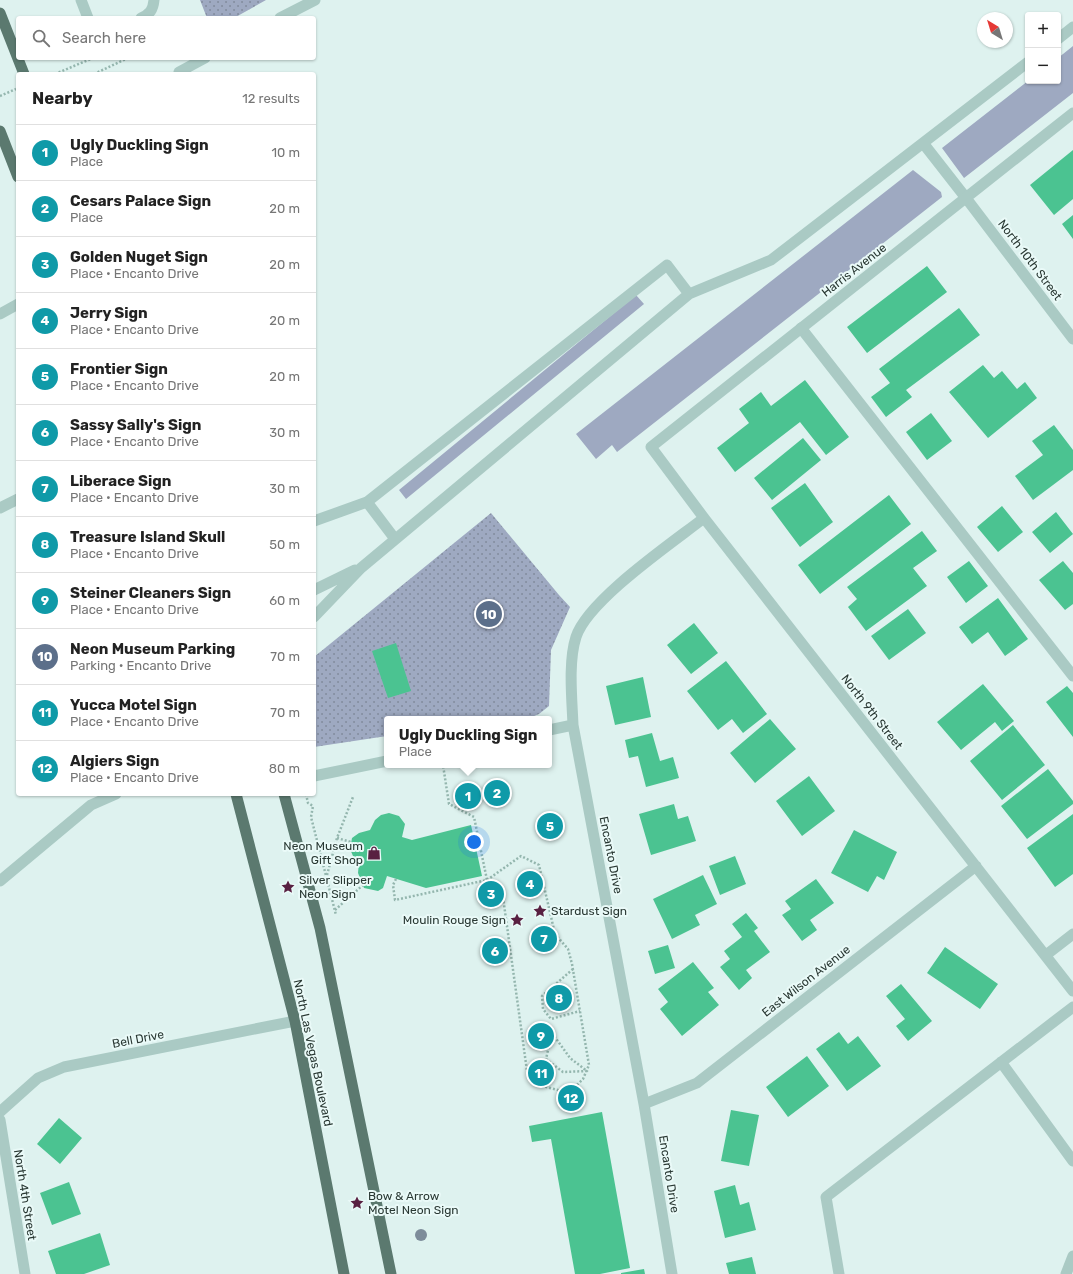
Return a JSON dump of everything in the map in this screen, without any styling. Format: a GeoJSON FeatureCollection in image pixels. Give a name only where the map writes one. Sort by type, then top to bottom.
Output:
{"type":"FeatureCollection","features":[{"type":"Feature","properties":{"kind":"main road"},"geometry":{"type":"LineString","coordinates":[[0,13],[16,54]]}},
{"type":"Feature","properties":{"kind":"main road"},"geometry":{"type":"LineString","coordinates":[[18,60],[23,72]]}},
{"type":"Feature","properties":{"kind":"main road"},"geometry":{"type":"LineString","coordinates":[[0,131],[16,172]]}},
{"type":"Feature","properties":{"kind":"main road","name":"North Las Vegas Boulevard"},"geometry":{"type":"LineString","coordinates":[[237,796],[295,1021],[344,1274]]}},
{"type":"Feature","properties":{"kind":"main road"},"geometry":{"type":"LineString","coordinates":[[285,796],[320,928],[391,1274]]}},
{"type":"Feature","properties":{"kind":"street"},"geometry":{"type":"LineString","coordinates":[[81,0],[87,16]]}},
{"type":"Feature","properties":{"kind":"street"},"geometry":{"type":"LineString","coordinates":[[146,16],[154,8],[154,0]]}},
{"type":"Feature","properties":{"kind":"street"},"geometry":{"type":"LineString","coordinates":[[284,16],[315,0]]}},
{"type":"Feature","properties":{"kind":"street"},"geometry":{"type":"LineString","coordinates":[[1061,37],[1073,27]]}},
{"type":"Feature","properties":{"kind":"street"},"geometry":{"type":"LineString","coordinates":[[180,72],[201,60]]}},
{"type":"Feature","properties":{"kind":"street"},"geometry":{"type":"LineString","coordinates":[[316,615],[361,568],[689,294],[771,260],[1025,64]]}},
{"type":"Feature","properties":{"kind":"street","name":"Harris Avenue"},"geometry":{"type":"LineString","coordinates":[[651,447],[1073,114]]}},
{"type":"Feature","properties":{"kind":"street","name":"North 10th Street"},"geometry":{"type":"LineString","coordinates":[[923,143],[1073,339]]}},
{"type":"Feature","properties":{"kind":"street"},"geometry":{"type":"LineString","coordinates":[[316,520],[367,502],[667,265],[689,294]]}},
{"type":"Feature","properties":{"kind":"street"},"geometry":{"type":"LineString","coordinates":[[0,314],[16,305]]}},
{"type":"Feature","properties":{"kind":"street"},"geometry":{"type":"LineString","coordinates":[[801,328],[1073,676]]}},
{"type":"Feature","properties":{"kind":"street","name":"North 9th Street"},"geometry":{"type":"LineString","coordinates":[[651,447],[704,518],[1073,991]]}},
{"type":"Feature","properties":{"kind":"street"},"geometry":{"type":"LineString","coordinates":[[0,508],[16,500]]}},
{"type":"Feature","properties":{"kind":"street"},"geometry":{"type":"LineString","coordinates":[[367,502],[395,539]]}},
{"type":"Feature","properties":{"kind":"street","name":"Encanto Drive"},"geometry":{"type":"LineString","coordinates":[[672,1274],[644,1104],[573,725],[570,679],[576,637],[591,611],[617,587],[704,518]]}},
{"type":"Feature","properties":{"kind":"street"},"geometry":{"type":"LineString","coordinates":[[316,589],[361,568]]}},
{"type":"Feature","properties":{"kind":"street"},"geometry":{"type":"LineString","coordinates":[[552,729],[573,725]]}},
{"type":"Feature","properties":{"kind":"street"},"geometry":{"type":"LineString","coordinates":[[316,776],[384,762]]}},
{"type":"Feature","properties":{"kind":"street"},"geometry":{"type":"LineString","coordinates":[[0,881],[91,805],[111,796]]}},
{"type":"Feature","properties":{"kind":"street","name":"East Wilson Avenue"},"geometry":{"type":"LineString","coordinates":[[644,1104],[697,1083],[976,866]]}},
{"type":"Feature","properties":{"kind":"street"},"geometry":{"type":"LineString","coordinates":[[1046,955],[1073,934]]}},
{"type":"Feature","properties":{"kind":"street"},"geometry":{"type":"LineString","coordinates":[[839,1274],[826,1197],[1073,1007]]}},
{"type":"Feature","properties":{"kind":"street","name":"Bell Drive"},"geometry":{"type":"LineString","coordinates":[[0,1112],[38,1078],[64,1067],[295,1021]]}},
{"type":"Feature","properties":{"kind":"street"},"geometry":{"type":"LineString","coordinates":[[1001,1062],[1073,1161]]}},
{"type":"Feature","properties":{"kind":"street","name":"North 4th Street"},"geometry":{"type":"LineString","coordinates":[[0,1120],[25,1274]]}},
{"type":"Feature","properties":{"kind":"street"},"geometry":{"type":"LineString","coordinates":[[1066,1274],[1073,1256]]}},
{"type":"Feature","properties":{"kind":"path"},"geometry":{"type":"LineString","coordinates":[[60,72],[88,60]]}},
{"type":"Feature","properties":{"kind":"path"},"geometry":{"type":"LineString","coordinates":[[98,72],[124,60]]}},
{"type":"Feature","properties":{"kind":"path"},"geometry":{"type":"LineString","coordinates":[[0,96],[16,90]]}},
{"type":"Feature","properties":{"kind":"path"},"geometry":{"type":"LineString","coordinates":[[396,879],[393,885],[395,900],[487,880],[521,856],[539,865],[555,934],[568,949],[590,1065],[583,1080],[569,1093],[539,1085],[527,1071],[502,890],[487,880],[474,817],[449,804],[443,768]]}},
{"type":"Feature","properties":{"kind":"path"},"geometry":{"type":"LineString","coordinates":[[306,796],[308,802],[313,806],[311,817],[338,921]]}},
{"type":"Feature","properties":{"kind":"path"},"geometry":{"type":"LineString","coordinates":[[327,876],[337,838],[353,797]]}},
{"type":"Feature","properties":{"kind":"path"},"geometry":{"type":"LineString","coordinates":[[337,838],[351,842]]}},
{"type":"Feature","properties":{"kind":"path"},"geometry":{"type":"LineString","coordinates":[[335,910],[363,885]]}},
{"type":"Feature","properties":{"kind":"path"},"geometry":{"type":"LineString","coordinates":[[573,969],[542,996],[543,1009],[551,1019],[580,1011]]}},
{"type":"Feature","properties":{"kind":"path"},"geometry":{"type":"LineString","coordinates":[[552,1033],[570,1058],[587,1071],[563,1072],[546,1060],[552,1033]]}},
{"type":"Feature","properties":{"kind":"shaded area"},"geometry":{"type":"Polygon","coordinates":[[[200,0],[266,0],[238,16],[206,16],[200,0]]]}},
{"type":"Feature","properties":{"kind":"shaded area"},"geometry":{"type":"Polygon","coordinates":[[[1073,46],[1073,93],[964,178],[942,148],[1025,83],[1061,84],[1061,56],[1073,46]]]}},
{"type":"Feature","properties":{"kind":"shaded area"},"geometry":{"type":"Polygon","coordinates":[[[913,170],[941,192],[942,197],[617,452],[612,445],[596,459],[576,434],[913,170]]]}},
{"type":"Feature","properties":{"kind":"shaded area"},"geometry":{"type":"Polygon","coordinates":[[[636,295],[644,304],[406,499],[399,490],[636,295]]]}},
{"type":"Feature","properties":{"kind":"shaded area"},"geometry":{"type":"Polygon","coordinates":[[[491,513],[570,607],[551,650],[549,706],[534,716],[384,716],[384,736],[316,747],[316,655],[491,513]]]}},
{"type":"Feature","properties":{"kind":"building"},"geometry":{"type":"Polygon","coordinates":[[[1073,150],[1073,199],[1054,215],[1030,185],[1073,150]]]}},
{"type":"Feature","properties":{"kind":"building"},"geometry":{"type":"Polygon","coordinates":[[[1073,215],[1073,239],[1062,224],[1073,215]]]}},
{"type":"Feature","properties":{"kind":"building"},"geometry":{"type":"Polygon","coordinates":[[[927,266],[947,292],[867,353],[847,327],[927,266]]]}},
{"type":"Feature","properties":{"kind":"building"},"geometry":{"type":"Polygon","coordinates":[[[959,308],[980,335],[906,390],[912,397],[886,417],[871,397],[890,383],[879,369],[959,308]]]}},
{"type":"Feature","properties":{"kind":"building"},"geometry":{"type":"Polygon","coordinates":[[[983,365],[994,378],[1002,371],[1017,389],[1025,382],[1037,398],[988,438],[949,392],[983,365]]]}},
{"type":"Feature","properties":{"kind":"building"},"geometry":{"type":"Polygon","coordinates":[[[805,380],[849,437],[826,455],[800,422],[735,472],[717,448],[749,423],[739,409],[761,392],[771,406],[805,380]]]}},
{"type":"Feature","properties":{"kind":"building"},"geometry":{"type":"Polygon","coordinates":[[[931,413],[952,441],[927,460],[906,432],[931,413]]]}},
{"type":"Feature","properties":{"kind":"building"},"geometry":{"type":"Polygon","coordinates":[[[1054,425],[1073,450],[1073,470],[1033,500],[1015,476],[1043,455],[1032,441],[1054,425]]]}},
{"type":"Feature","properties":{"kind":"building"},"geometry":{"type":"Polygon","coordinates":[[[803,438],[821,460],[772,500],[754,478],[803,438]]]}},
{"type":"Feature","properties":{"kind":"building"},"geometry":{"type":"Polygon","coordinates":[[[805,483],[833,522],[800,547],[771,508],[805,483]]]}},
{"type":"Feature","properties":{"kind":"building"},"geometry":{"type":"Polygon","coordinates":[[[889,495],[911,524],[820,594],[798,565],[889,495]]]}},
{"type":"Feature","properties":{"kind":"building"},"geometry":{"type":"Polygon","coordinates":[[[1002,506],[1023,532],[998,552],[977,527],[1002,506]]]}},
{"type":"Feature","properties":{"kind":"building"},"geometry":{"type":"Polygon","coordinates":[[[1056,512],[1073,534],[1050,553],[1032,532],[1056,512]]]}},
{"type":"Feature","properties":{"kind":"building"},"geometry":{"type":"Polygon","coordinates":[[[922,531],[937,551],[913,568],[927,586],[866,631],[848,607],[857,599],[847,587],[922,531]]]}},
{"type":"Feature","properties":{"kind":"building"},"geometry":{"type":"Polygon","coordinates":[[[969,561],[988,586],[966,603],[947,577],[969,561]]]}},
{"type":"Feature","properties":{"kind":"building"},"geometry":{"type":"Polygon","coordinates":[[[1063,561],[1073,573],[1073,604],[1065,610],[1039,580],[1063,561]]]}},
{"type":"Feature","properties":{"kind":"building"},"geometry":{"type":"Polygon","coordinates":[[[998,598],[1028,639],[1005,656],[988,632],[972,644],[959,627],[998,598]]]}},
{"type":"Feature","properties":{"kind":"building"},"geometry":{"type":"Polygon","coordinates":[[[908,609],[926,633],[889,660],[871,636],[908,609]]]}},
{"type":"Feature","properties":{"kind":"building"},"geometry":{"type":"Polygon","coordinates":[[[694,623],[718,653],[691,674],[667,645],[694,623]]]}},
{"type":"Feature","properties":{"kind":"building"},"geometry":{"type":"Polygon","coordinates":[[[396,643],[411,691],[388,698],[372,651],[396,643]]]}},
{"type":"Feature","properties":{"kind":"building"},"geometry":{"type":"Polygon","coordinates":[[[726,661],[767,714],[743,733],[732,719],[718,730],[687,691],[726,661]]]}},
{"type":"Feature","properties":{"kind":"building"},"geometry":{"type":"Polygon","coordinates":[[[643,677],[651,717],[615,725],[606,686],[643,677]]]}},
{"type":"Feature","properties":{"kind":"building"},"geometry":{"type":"Polygon","coordinates":[[[983,684],[1014,721],[1002,731],[995,722],[961,750],[937,722],[983,684]]]}},
{"type":"Feature","properties":{"kind":"building"},"geometry":{"type":"Polygon","coordinates":[[[1067,686],[1073,693],[1073,737],[1046,702],[1067,686]]]}},
{"type":"Feature","properties":{"kind":"building"},"geometry":{"type":"Polygon","coordinates":[[[770,719],[796,749],[755,783],[730,753],[770,719]]]}},
{"type":"Feature","properties":{"kind":"building"},"geometry":{"type":"Polygon","coordinates":[[[1013,725],[1045,765],[1002,800],[970,761],[1013,725]]]}},
{"type":"Feature","properties":{"kind":"building"},"geometry":{"type":"Polygon","coordinates":[[[652,733],[660,761],[673,757],[679,778],[646,787],[638,756],[629,758],[625,740],[652,733]]]}},
{"type":"Feature","properties":{"kind":"building"},"geometry":{"type":"Polygon","coordinates":[[[1048,769],[1073,801],[1073,804],[1027,839],[1001,806],[1048,769]]]}},
{"type":"Feature","properties":{"kind":"building"},"geometry":{"type":"Polygon","coordinates":[[[809,776],[835,811],[802,836],[776,801],[809,776]]]}},
{"type":"Feature","properties":{"kind":"building"},"geometry":{"type":"Polygon","coordinates":[[[674,804],[678,819],[688,816],[696,841],[651,855],[639,814],[674,804]]]}},
{"type":"Feature","properties":{"kind":"building"},"geometry":{"type":"Polygon","coordinates":[[[389,813],[399,816],[405,824],[402,837],[412,840],[471,825],[482,876],[426,888],[387,876],[383,888],[378,891],[364,888],[358,873],[359,862],[353,856],[350,849],[352,838],[359,833],[370,830],[375,820],[381,815],[389,813]]]}},
{"type":"Feature","properties":{"kind":"building"},"geometry":{"type":"Polygon","coordinates":[[[1073,814],[1073,874],[1055,887],[1027,848],[1073,814]]]}},
{"type":"Feature","properties":{"kind":"building"},"geometry":{"type":"Polygon","coordinates":[[[854,830],[897,852],[884,880],[877,876],[868,892],[831,873],[854,830]]]}},
{"type":"Feature","properties":{"kind":"building"},"geometry":{"type":"Polygon","coordinates":[[[735,856],[746,884],[720,895],[709,866],[735,856]]]}},
{"type":"Feature","properties":{"kind":"building"},"geometry":{"type":"Polygon","coordinates":[[[703,875],[717,904],[695,915],[700,925],[672,939],[653,899],[703,875]]]}},
{"type":"Feature","properties":{"kind":"building"},"geometry":{"type":"Polygon","coordinates":[[[816,879],[834,903],[810,920],[817,930],[802,941],[782,915],[791,909],[785,901],[816,879]]]}},
{"type":"Feature","properties":{"kind":"building"},"geometry":{"type":"Polygon","coordinates":[[[746,913],[758,928],[754,931],[770,952],[746,970],[752,978],[739,990],[720,967],[730,959],[724,951],[742,937],[732,924],[746,913]]]}},
{"type":"Feature","properties":{"kind":"building"},"geometry":{"type":"Polygon","coordinates":[[[668,945],[675,968],[655,974],[648,951],[668,945]]]}},
{"type":"Feature","properties":{"kind":"building"},"geometry":{"type":"Polygon","coordinates":[[[945,947],[998,984],[980,1009],[927,973],[945,947]]]}},
{"type":"Feature","properties":{"kind":"building"},"geometry":{"type":"Polygon","coordinates":[[[693,962],[714,988],[708,992],[719,1005],[682,1036],[660,1009],[668,1002],[658,989],[693,962]]]}},
{"type":"Feature","properties":{"kind":"building"},"geometry":{"type":"Polygon","coordinates":[[[901,984],[932,1021],[908,1041],[896,1026],[905,1019],[886,996],[901,984]]]}},
{"type":"Feature","properties":{"kind":"building"},"geometry":{"type":"Polygon","coordinates":[[[839,1032],[848,1044],[858,1036],[881,1066],[847,1091],[816,1049],[839,1032]]]}},
{"type":"Feature","properties":{"kind":"building"},"geometry":{"type":"Polygon","coordinates":[[[807,1056],[829,1086],[788,1117],[766,1087],[807,1056]]]}},
{"type":"Feature","properties":{"kind":"building"},"geometry":{"type":"Polygon","coordinates":[[[731,1110],[759,1115],[749,1166],[721,1161],[731,1110]]]}},
{"type":"Feature","properties":{"kind":"building"},"geometry":{"type":"Polygon","coordinates":[[[602,1112],[630,1268],[600,1274],[575,1274],[551,1139],[532,1142],[529,1126],[602,1112]]]}},
{"type":"Feature","properties":{"kind":"building"},"geometry":{"type":"Polygon","coordinates":[[[59,1118],[82,1138],[60,1164],[37,1144],[59,1118]]]}},
{"type":"Feature","properties":{"kind":"building"},"geometry":{"type":"Polygon","coordinates":[[[69,1182],[81,1214],[52,1225],[40,1193],[69,1182]]]}},
{"type":"Feature","properties":{"kind":"building"},"geometry":{"type":"Polygon","coordinates":[[[735,1185],[740,1205],[749,1202],[756,1230],[725,1238],[714,1191],[735,1185]]]}},
{"type":"Feature","properties":{"kind":"building"},"geometry":{"type":"Polygon","coordinates":[[[100,1233],[110,1265],[84,1274],[56,1274],[48,1251],[100,1233]]]}},
{"type":"Feature","properties":{"kind":"building"},"geometry":{"type":"Polygon","coordinates":[[[752,1257],[756,1274],[729,1274],[726,1263],[752,1257]]]}},
{"type":"Feature","properties":{"kind":"building"},"geometry":{"type":"Polygon","coordinates":[[[644,1269],[645,1274],[621,1274],[621,1273],[644,1269]]]}},
{"type":"Feature","properties":{"kind":"place","name":"Neon Museum Parking"},"geometry":{"type":"Point","coordinates":[489,614]}},
{"type":"Feature","properties":{"kind":"place","name":"Cesars Palace Sign"},"geometry":{"type":"Point","coordinates":[497,793]}},
{"type":"Feature","properties":{"kind":"place","name":"Ugly Duckling Sign"},"geometry":{"type":"Point","coordinates":[468,796]}},
{"type":"Feature","properties":{"kind":"place","name":"Frontier Sign"},"geometry":{"type":"Point","coordinates":[550,826]}},
{"type":"Feature","properties":{"kind":"place","name":"Neon Museum Gift Shop"},"geometry":{"type":"Point","coordinates":[374,853]}},
{"type":"Feature","properties":{"kind":"place","name":"Jerry Sign"},"geometry":{"type":"Point","coordinates":[530,884]}},
{"type":"Feature","properties":{"kind":"place","name":"Silver Slipper Neon Sign"},"geometry":{"type":"Point","coordinates":[288,887]}},
{"type":"Feature","properties":{"kind":"place","name":"Golden Nuget Sign"},"geometry":{"type":"Point","coordinates":[491,894]}},
{"type":"Feature","properties":{"kind":"place","name":"Stardust Sign"},"geometry":{"type":"Point","coordinates":[540,911]}},
{"type":"Feature","properties":{"kind":"place","name":"Moulin Rouge Sign"},"geometry":{"type":"Point","coordinates":[517,920]}},
{"type":"Feature","properties":{"kind":"place","name":"Liberace Sign"},"geometry":{"type":"Point","coordinates":[544,939]}},
{"type":"Feature","properties":{"kind":"place","name":"Sassy Sally's Sign"},"geometry":{"type":"Point","coordinates":[495,951]}},
{"type":"Feature","properties":{"kind":"place","name":"Treasure Island Skull"},"geometry":{"type":"Point","coordinates":[559,998]}},
{"type":"Feature","properties":{"kind":"place","name":"Steiner Cleaners Sign"},"geometry":{"type":"Point","coordinates":[541,1036]}},
{"type":"Feature","properties":{"kind":"place","name":"Yucca Motel Sign"},"geometry":{"type":"Point","coordinates":[541,1073]}},
{"type":"Feature","properties":{"kind":"place","name":"Algiers Sign"},"geometry":{"type":"Point","coordinates":[571,1098]}},
{"type":"Feature","properties":{"kind":"place","name":"Bow & Arrow Motel Neon Sign"},"geometry":{"type":"Point","coordinates":[357,1203]}}]}
